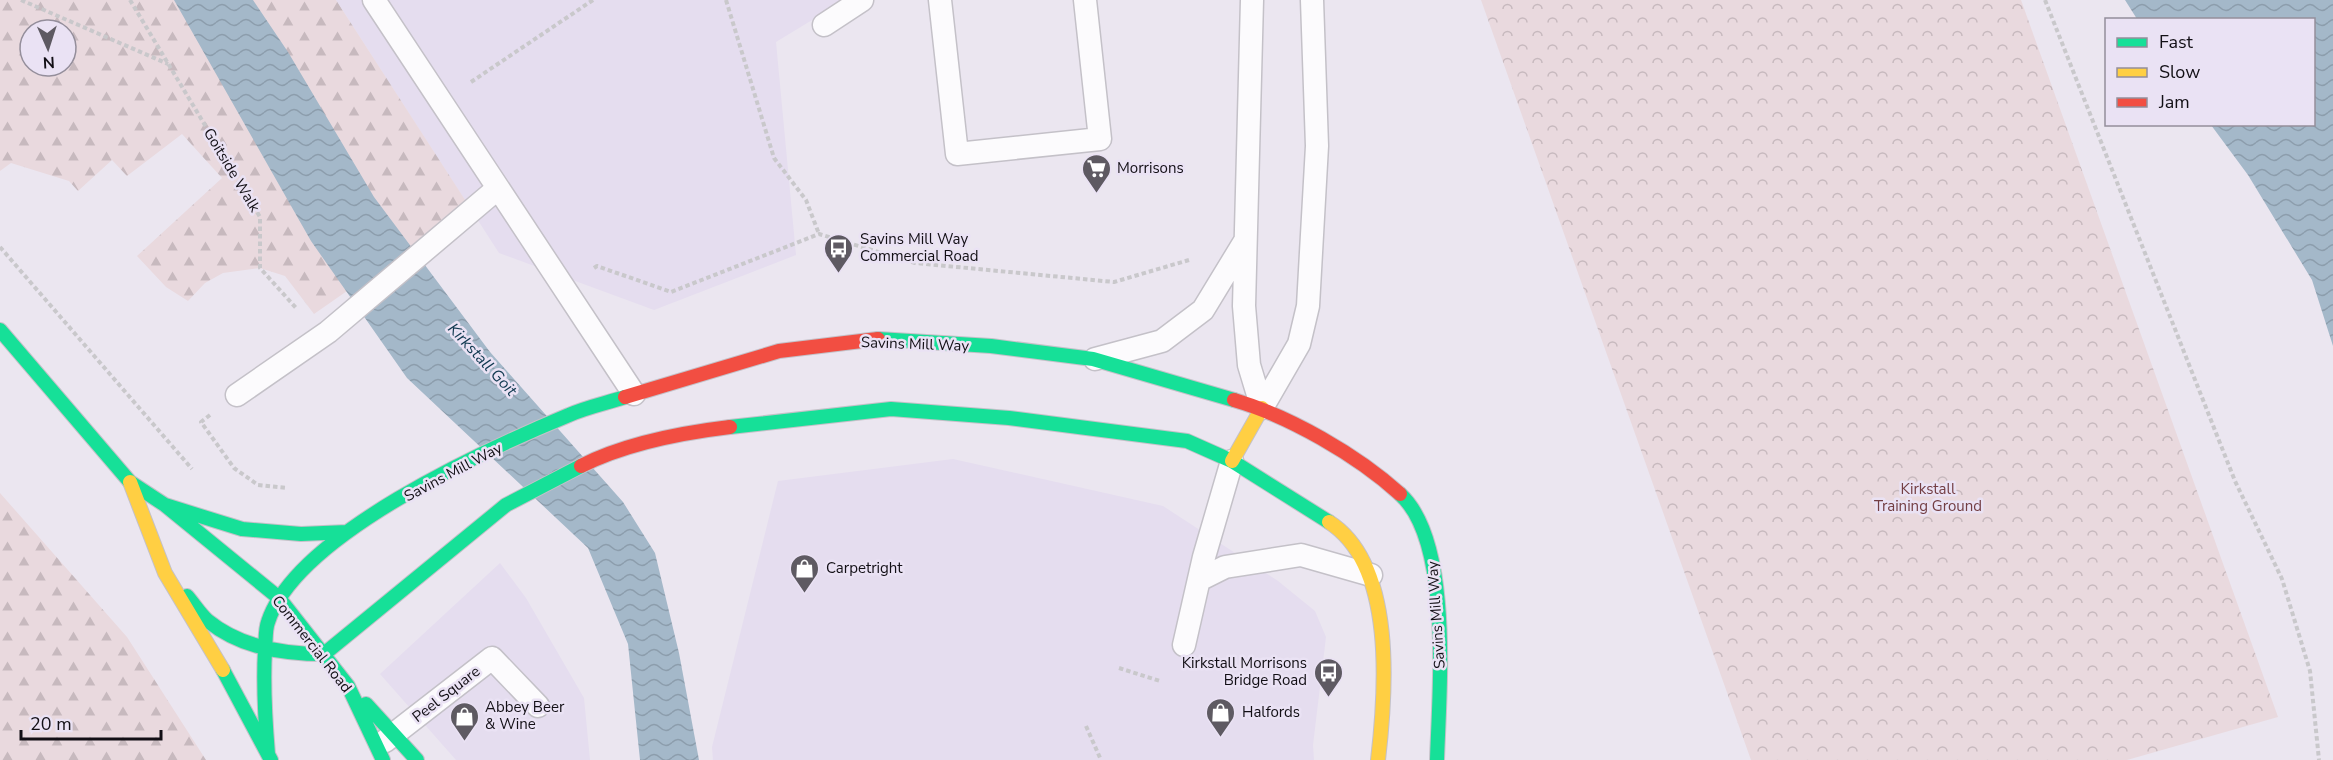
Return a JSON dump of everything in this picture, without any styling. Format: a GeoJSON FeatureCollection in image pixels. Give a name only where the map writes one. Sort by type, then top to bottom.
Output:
{"type":"FeatureCollection","features":[{"type":"Feature","properties":{"kind":"street","name":"Commercial Road"},"geometry":{"type":"LineString","coordinates":[[0,330],[130,482],[165,505],[279,598],[345,682],[380,754]]}},
{"type":"Feature","properties":{"kind":"street","name":"Savins Mill Way"},"geometry":{"type":"LineString","coordinates":[[269,757],[263,692],[267,624],[279,598],[293,579],[347,532],[381,510],[474,459],[571,414],[779,351],[874,339],[991,346],[1093,359],[1262,408],[1370,467],[1409,502],[1429,542],[1437,592],[1440,676],[1437,760]]}},
{"type":"Feature","properties":{"kind":"street"},"geometry":{"type":"LineString","coordinates":[[1232,461],[1262,408]]}},
{"type":"Feature","properties":{"kind":"street"},"geometry":{"type":"LineString","coordinates":[[165,573],[206,620],[231,636],[265,650],[294,655],[324,654],[506,505],[608,452],[697,431],[794,418],[891,409],[1009,418],[1186,441],[1232,461],[1343,531],[1371,575],[1380,620],[1384,706],[1378,760]]}},
{"type":"Feature","properties":{"kind":"street","name":"Commercial Road"},"geometry":{"type":"LineString","coordinates":[[130,482],[165,573],[213,651],[269,757]]}},
{"type":"Feature","properties":{"kind":"street"},"geometry":{"type":"LineString","coordinates":[[165,505],[242,529],[301,534],[347,532]]}},
{"type":"Feature","properties":{"kind":"street"},"geometry":{"type":"LineString","coordinates":[[347,636],[341,659],[345,682],[395,733],[417,760]]}},
{"type":"Feature","properties":{"kind":"lane"},"geometry":{"type":"LineString","coordinates":[[374,0],[634,394]]}},
{"type":"Feature","properties":{"kind":"lane"},"geometry":{"type":"LineString","coordinates":[[824,25],[862,0]]}},
{"type":"Feature","properties":{"kind":"lane"},"geometry":{"type":"LineString","coordinates":[[940,0],[957,153],[1100,139],[1085,0]]}},
{"type":"Feature","properties":{"kind":"lane"},"geometry":{"type":"LineString","coordinates":[[1252,0],[1244,306],[1249,365],[1262,408]]}},
{"type":"Feature","properties":{"kind":"lane"},"geometry":{"type":"LineString","coordinates":[[1262,408],[1299,344],[1308,306],[1317,146],[1312,0]]}},
{"type":"Feature","properties":{"kind":"lane"},"geometry":{"type":"LineString","coordinates":[[237,395],[325,334],[497,189]]}},
{"type":"Feature","properties":{"kind":"lane"},"geometry":{"type":"LineString","coordinates":[[1093,359],[1162,341],[1203,310],[1246,239]]}},
{"type":"Feature","properties":{"kind":"lane"},"geometry":{"type":"LineString","coordinates":[[1184,645],[1199,580],[1232,461]]}},
{"type":"Feature","properties":{"kind":"lane"},"geometry":{"type":"LineString","coordinates":[[1199,580],[1225,567],[1301,555],[1371,575]]}},
{"type":"Feature","properties":{"kind":"lane","name":"Peel Square"},"geometry":{"type":"LineString","coordinates":[[380,754],[395,733],[492,658],[538,706]]}},
{"type":"Feature","properties":{"kind":"path"},"geometry":{"type":"LineString","coordinates":[[21,0],[168,64]]}},
{"type":"Feature","properties":{"kind":"path","name":"Goitside Walk"},"geometry":{"type":"LineString","coordinates":[[130,0],[260,216],[260,268],[325,334]]}},
{"type":"Feature","properties":{"kind":"path"},"geometry":{"type":"LineString","coordinates":[[441,103],[592,0]]}},
{"type":"Feature","properties":{"kind":"path"},"geometry":{"type":"LineString","coordinates":[[726,0],[774,158],[806,200],[819,234]]}},
{"type":"Feature","properties":{"kind":"path"},"geometry":{"type":"LineString","coordinates":[[2045,0],[2235,481],[2282,579],[2310,671],[2319,760]]}},
{"type":"Feature","properties":{"kind":"path"},"geometry":{"type":"LineString","coordinates":[[563,286],[597,266],[671,292],[819,234],[915,263],[1114,282],[1198,258]]}},
{"type":"Feature","properties":{"kind":"path"},"geometry":{"type":"LineString","coordinates":[[201,422],[234,468],[258,484],[287,488]]}},
{"type":"Feature","properties":{"kind":"path"},"geometry":{"type":"LineString","coordinates":[[1119,668],[1160,681]]}},
{"type":"Feature","properties":{"kind":"path"},"geometry":{"type":"LineString","coordinates":[[1086,726],[1101,760]]}},
{"type":"Feature","properties":{"kind":"shaded area"},"geometry":{"type":"Polygon","coordinates":[[[336,0],[845,0],[776,42],[796,255],[654,310],[499,253],[336,0]]]}},
{"type":"Feature","properties":{"kind":"shaded area"},"geometry":{"type":"Polygon","coordinates":[[[953,459],[1163,506],[1278,581],[1315,611],[1326,637],[1313,745],[1314,760],[713,760],[712,747],[778,481],[953,459]]]}},
{"type":"Feature","properties":{"kind":"shaded area"},"geometry":{"type":"Polygon","coordinates":[[[500,563],[526,598],[584,698],[590,760],[456,760],[380,674],[500,563]]]}},
{"type":"Feature","properties":{"kind":"green space"},"geometry":{"type":"Polygon","coordinates":[[[0,0],[336,0],[469,206],[314,314],[285,276],[260,268],[223,273],[205,283],[188,301],[166,287],[137,256],[222,178],[182,134],[127,176],[112,160],[78,191],[69,181],[11,163],[0,171],[0,0]]]}},
{"type":"Feature","properties":{"kind":"green space","name":"Kirkstall Training Ground"},"geometry":{"type":"Polygon","coordinates":[[[1481,0],[2021,0],[2278,717],[2127,760],[1751,760],[1481,0]]]}},
{"type":"Feature","properties":{"kind":"green space"},"geometry":{"type":"Polygon","coordinates":[[[0,493],[127,637],[206,760],[0,760],[0,493]]]}},
{"type":"Feature","properties":{"kind":"water","name":"Kirkstall Goit"},"geometry":{"type":"Polygon","coordinates":[[[174,0],[253,0],[288,52],[374,197],[490,352],[623,502],[655,553],[679,653],[699,760],[640,760],[628,644],[588,548],[407,378],[311,241],[174,0]]]}},
{"type":"Feature","properties":{"kind":"water"},"geometry":{"type":"Polygon","coordinates":[[[2125,0],[2333,0],[2333,346],[2312,280],[2248,175],[2212,126],[2315,126],[2315,18],[2136,18],[2125,0]]]}},
{"type":"Feature","properties":{"kind":"traffic: fast"},"geometry":{"type":"LineString","coordinates":[[0,330],[130,482],[165,505],[279,598],[348,686],[383,760]]}},
{"type":"Feature","properties":{"kind":"traffic: fast"},"geometry":{"type":"LineString","coordinates":[[878,339],[991,346],[1093,359],[1234,400]]}},
{"type":"Feature","properties":{"kind":"traffic: fast"},"geometry":{"type":"LineString","coordinates":[[268,754],[264,689],[267,625],[286,590],[315,558],[354,527],[445,472],[569,415],[625,397]]}},
{"type":"Feature","properties":{"kind":"traffic: fast"},"geometry":{"type":"LineString","coordinates":[[730,427],[891,409],[1009,418],[1187,441],[1232,461],[1329,522]]}},
{"type":"Feature","properties":{"kind":"traffic: fast"},"geometry":{"type":"LineString","coordinates":[[187,596],[208,621],[234,638],[278,651],[324,654],[506,505],[581,466]]}},
{"type":"Feature","properties":{"kind":"traffic: fast"},"geometry":{"type":"LineString","coordinates":[[1400,494],[1417,516],[1428,546],[1436,582],[1440,659],[1437,760]]}},
{"type":"Feature","properties":{"kind":"traffic: fast"},"geometry":{"type":"LineString","coordinates":[[165,505],[242,529],[301,534],[347,532]]}},
{"type":"Feature","properties":{"kind":"traffic: fast"},"geometry":{"type":"LineString","coordinates":[[223,670],[271,760]]}},
{"type":"Feature","properties":{"kind":"traffic: fast"},"geometry":{"type":"LineString","coordinates":[[366,704],[417,760]]}},
{"type":"Feature","properties":{"kind":"traffic: slow"},"geometry":{"type":"LineString","coordinates":[[1232,461],[1262,408]]}},
{"type":"Feature","properties":{"kind":"traffic: slow"},"geometry":{"type":"LineString","coordinates":[[130,482],[165,573],[223,670]]}},
{"type":"Feature","properties":{"kind":"traffic: slow"},"geometry":{"type":"LineString","coordinates":[[1329,522],[1351,542],[1366,568],[1376,598],[1382,632],[1384,666],[1378,760]]}},
{"type":"Feature","properties":{"kind":"traffic: jam"},"geometry":{"type":"LineString","coordinates":[[625,397],[779,351],[878,339]]}},
{"type":"Feature","properties":{"kind":"traffic: jam"},"geometry":{"type":"LineString","coordinates":[[1234,400],[1277,416],[1321,438],[1364,465],[1400,494]]}},
{"type":"Feature","properties":{"kind":"traffic: jam"},"geometry":{"type":"LineString","coordinates":[[581,466],[616,451],[654,440],[730,427]]}},
{"type":"Feature","properties":{"kind":"place","name":"Morrisons"},"geometry":{"type":"Point","coordinates":[1096,194]}},
{"type":"Feature","properties":{"kind":"place","name":"Savins Mill Way Commercial Road"},"geometry":{"type":"Point","coordinates":[839,274]}},
{"type":"Feature","properties":{"kind":"place","name":"Carpetright"},"geometry":{"type":"Point","coordinates":[805,594]}},
{"type":"Feature","properties":{"kind":"place","name":"Kirkstall Morrisons Bridge Road"},"geometry":{"type":"Point","coordinates":[1328,698]}},
{"type":"Feature","properties":{"kind":"place","name":"Halfords"},"geometry":{"type":"Point","coordinates":[1221,738]}},
{"type":"Feature","properties":{"kind":"place","name":"Abbey Beer & Wine"},"geometry":{"type":"Point","coordinates":[464,742]}}]}
